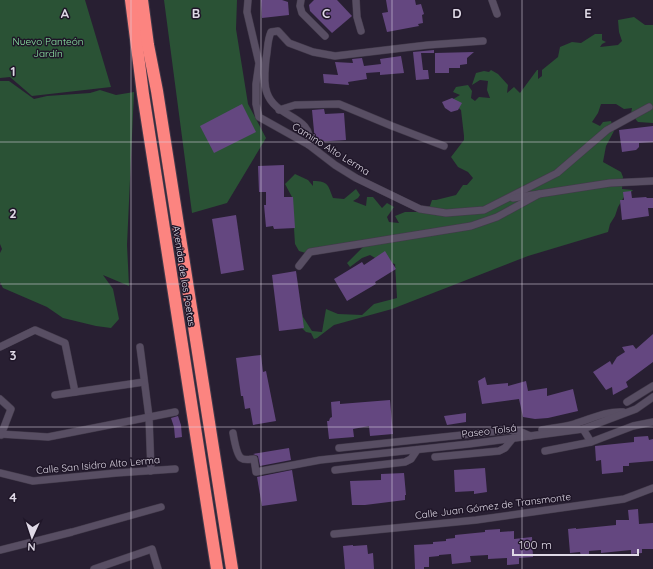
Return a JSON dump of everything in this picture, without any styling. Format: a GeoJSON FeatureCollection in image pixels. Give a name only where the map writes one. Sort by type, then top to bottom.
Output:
{"type":"FeatureCollection","features":[{"type":"Feature","properties":{"kind":"highway","name":"Avenida de los Poetas"},"geometry":{"type":"LineString","coordinates":[[131,0],[217,569]]}},
{"type":"Feature","properties":{"kind":"highway","name":"Avenida de los Poetas"},"geometry":{"type":"LineString","coordinates":[[142,0],[232,567]]}},
{"type":"Feature","properties":{"kind":"street","name":"Camino Alto Lerma"},"geometry":{"type":"LineString","coordinates":[[248,0],[247,12],[258,63],[256,104],[259,117],[308,145],[346,173],[420,209],[446,213],[484,210],[557,172],[607,130],[649,107]]}},
{"type":"Feature","properties":{"kind":"street"},"geometry":{"type":"LineString","coordinates":[[301,0],[300,6],[302,13],[325,36]]}},
{"type":"Feature","properties":{"kind":"street"},"geometry":{"type":"LineString","coordinates":[[356,0],[357,17],[361,31]]}},
{"type":"Feature","properties":{"kind":"street"},"geometry":{"type":"LineString","coordinates":[[492,0],[497,14]]}},
{"type":"Feature","properties":{"kind":"street"},"geometry":{"type":"LineString","coordinates":[[308,145],[310,137],[309,131],[304,124],[279,110],[272,103],[266,93],[264,74],[268,40],[271,32],[278,31],[289,43],[313,52],[335,56],[428,45],[483,41]]}},
{"type":"Feature","properties":{"kind":"street"},"geometry":{"type":"LineString","coordinates":[[279,110],[295,105],[339,104],[444,146]]}},
{"type":"Feature","properties":{"kind":"street"},"geometry":{"type":"LineString","coordinates":[[505,199],[610,183],[653,182]]}},
{"type":"Feature","properties":{"kind":"street"},"geometry":{"type":"LineString","coordinates":[[299,266],[310,252],[471,226],[497,218],[539,194]]}},
{"type":"Feature","properties":{"kind":"street"},"geometry":{"type":"LineString","coordinates":[[0,347],[35,330],[65,343],[75,392]]}},
{"type":"Feature","properties":{"kind":"street"},"geometry":{"type":"LineString","coordinates":[[140,347],[149,417],[151,471]]}},
{"type":"Feature","properties":{"kind":"street"},"geometry":{"type":"LineString","coordinates":[[55,395],[144,382]]}},
{"type":"Feature","properties":{"kind":"street"},"geometry":{"type":"LineString","coordinates":[[627,402],[653,386]]}},
{"type":"Feature","properties":{"kind":"street","name":"Paseo Tolsá"},"geometry":{"type":"LineString","coordinates":[[233,433],[238,455],[245,460],[254,459],[256,472],[320,460],[417,450],[583,429],[636,409],[653,397]]}},
{"type":"Feature","properties":{"kind":"street"},"geometry":{"type":"LineString","coordinates":[[0,398],[10,409],[3,420],[1,435],[48,438],[176,412]]}},
{"type":"Feature","properties":{"kind":"street"},"geometry":{"type":"LineString","coordinates":[[540,430],[573,424],[606,413],[626,413]]}},
{"type":"Feature","properties":{"kind":"street"},"geometry":{"type":"LineString","coordinates":[[546,451],[591,442],[633,426],[653,422]]}},
{"type":"Feature","properties":{"kind":"street"},"geometry":{"type":"LineString","coordinates":[[583,429],[591,442]]}},
{"type":"Feature","properties":{"kind":"street"},"geometry":{"type":"LineString","coordinates":[[339,448],[510,430],[519,431],[530,436]]}},
{"type":"Feature","properties":{"kind":"street"},"geometry":{"type":"LineString","coordinates":[[435,457],[499,451],[505,448],[513,438]]}},
{"type":"Feature","properties":{"kind":"street"},"geometry":{"type":"LineString","coordinates":[[335,470],[405,462],[411,459],[417,450]]}},
{"type":"Feature","properties":{"kind":"street","name":"Calle San Isidro Alto Lerma"},"geometry":{"type":"LineString","coordinates":[[0,473],[33,481],[175,469]]}},
{"type":"Feature","properties":{"kind":"street","name":"Calle Juan Gómez de Transmonte"},"geometry":{"type":"LineString","coordinates":[[334,534],[476,520],[624,499],[653,488]]}},
{"type":"Feature","properties":{"kind":"street"},"geometry":{"type":"LineString","coordinates":[[0,550],[161,507]]}},
{"type":"Feature","properties":{"kind":"street"},"geometry":{"type":"LineString","coordinates":[[94,569],[152,549],[158,569]]}},
{"type":"Feature","properties":{"kind":"green space","name":"Nuevo Panteón Jardín"},"geometry":{"type":"Polygon","coordinates":[[[0,0],[85,0],[111,87],[32,96],[10,77],[0,78],[0,0]]]}},
{"type":"Feature","properties":{"kind":"green space"},"geometry":{"type":"Polygon","coordinates":[[[164,0],[237,0],[236,29],[248,104],[266,138],[227,203],[192,213],[164,0]]]}},
{"type":"Feature","properties":{"kind":"green space"},"geometry":{"type":"Polygon","coordinates":[[[634,17],[645,25],[653,25],[653,123],[638,122],[631,114],[632,108],[624,109],[616,104],[601,104],[598,113],[592,122],[600,126],[603,122],[611,121],[614,131],[606,146],[603,162],[621,172],[623,177],[622,189],[633,190],[625,195],[610,224],[608,232],[528,256],[392,309],[334,325],[314,339],[311,333],[306,332],[298,324],[301,309],[303,317],[312,331],[322,332],[326,309],[338,314],[362,315],[374,304],[397,298],[395,264],[377,259],[370,255],[362,258],[350,267],[347,263],[364,246],[329,249],[323,254],[309,254],[299,251],[295,244],[292,197],[285,184],[295,174],[308,180],[313,186],[313,181],[325,183],[329,187],[333,198],[344,199],[356,189],[360,195],[353,201],[366,206],[367,197],[373,197],[382,208],[387,203],[394,207],[387,217],[389,222],[399,223],[395,216],[405,212],[417,212],[423,207],[430,206],[432,200],[456,195],[463,185],[467,185],[473,178],[468,172],[458,167],[451,157],[464,140],[461,110],[450,101],[460,95],[453,92],[456,87],[468,85],[472,91],[471,98],[475,101],[479,97],[490,98],[487,90],[488,81],[480,80],[472,85],[476,73],[484,71],[489,72],[491,70],[498,74],[508,85],[507,93],[514,87],[520,93],[537,70],[538,79],[542,76],[542,70],[558,57],[560,47],[572,42],[581,43],[595,34],[602,34],[602,40],[606,42],[600,47],[618,45],[622,41],[619,32],[618,20],[634,17]]]}},
{"type":"Feature","properties":{"kind":"green space"},"geometry":{"type":"Polygon","coordinates":[[[0,81],[9,81],[34,99],[47,96],[90,93],[100,90],[116,95],[134,92],[127,245],[129,286],[103,275],[113,289],[119,319],[111,328],[63,318],[47,307],[3,288],[0,282],[0,253],[2,249],[0,244],[0,81]]]}},
{"type":"Feature","properties":{"kind":"building"},"geometry":{"type":"Polygon","coordinates":[[[261,0],[282,0],[288,2],[289,15],[262,18],[261,0]]]}},
{"type":"Feature","properties":{"kind":"building"},"geometry":{"type":"Polygon","coordinates":[[[314,0],[337,0],[352,16],[332,33],[310,11],[309,5],[314,0]]]}},
{"type":"Feature","properties":{"kind":"building"},"geometry":{"type":"Polygon","coordinates":[[[386,0],[415,0],[416,5],[421,4],[424,14],[422,15],[423,23],[418,24],[419,26],[387,32],[382,13],[388,12],[386,0]]]}},
{"type":"Feature","properties":{"kind":"building"},"geometry":{"type":"Polygon","coordinates":[[[434,50],[434,53],[421,53],[423,70],[428,70],[429,79],[416,80],[413,52],[434,50]]]}},
{"type":"Feature","properties":{"kind":"building"},"geometry":{"type":"Polygon","coordinates":[[[474,52],[467,58],[467,64],[460,65],[460,68],[449,68],[449,73],[435,73],[435,53],[474,52]]]}},
{"type":"Feature","properties":{"kind":"building"},"geometry":{"type":"Polygon","coordinates":[[[401,56],[404,73],[380,75],[380,72],[366,73],[367,79],[348,82],[349,85],[324,83],[323,74],[338,75],[335,62],[353,63],[352,59],[362,58],[364,66],[381,64],[380,59],[401,56]]]}},
{"type":"Feature","properties":{"kind":"building"},"geometry":{"type":"Polygon","coordinates":[[[452,98],[462,103],[458,110],[451,112],[445,108],[442,102],[452,98]]]}},
{"type":"Feature","properties":{"kind":"building"},"geometry":{"type":"Polygon","coordinates":[[[242,104],[256,132],[214,153],[200,126],[242,104]]]}},
{"type":"Feature","properties":{"kind":"building"},"geometry":{"type":"Polygon","coordinates":[[[324,109],[325,114],[344,113],[346,140],[315,142],[312,110],[324,109]]]}},
{"type":"Feature","properties":{"kind":"building"},"geometry":{"type":"Polygon","coordinates":[[[653,126],[653,142],[639,143],[639,147],[636,150],[622,152],[619,130],[653,126]]]}},
{"type":"Feature","properties":{"kind":"building"},"geometry":{"type":"Polygon","coordinates":[[[284,165],[284,197],[293,197],[295,228],[274,229],[273,226],[266,227],[264,205],[266,205],[266,192],[259,192],[258,166],[284,165]]]}},
{"type":"Feature","properties":{"kind":"building"},"geometry":{"type":"Polygon","coordinates":[[[631,191],[632,198],[653,198],[653,208],[648,208],[649,216],[622,220],[620,200],[624,200],[623,192],[631,191]]]}},
{"type":"Feature","properties":{"kind":"building"},"geometry":{"type":"Polygon","coordinates":[[[236,215],[244,270],[221,274],[212,219],[236,215]]]}},
{"type":"Feature","properties":{"kind":"building"},"geometry":{"type":"Polygon","coordinates":[[[385,251],[396,269],[375,282],[376,284],[347,301],[334,279],[362,262],[364,265],[385,251]]]}},
{"type":"Feature","properties":{"kind":"building"},"geometry":{"type":"Polygon","coordinates":[[[296,271],[304,328],[279,331],[272,275],[296,271]]]}},
{"type":"Feature","properties":{"kind":"building"},"geometry":{"type":"Polygon","coordinates":[[[653,334],[653,362],[626,382],[628,387],[613,395],[612,387],[606,390],[593,372],[610,361],[612,365],[617,357],[625,352],[622,347],[633,345],[636,349],[653,334]]]}},
{"type":"Feature","properties":{"kind":"building"},"geometry":{"type":"Polygon","coordinates":[[[261,355],[263,372],[266,371],[276,421],[253,425],[250,408],[245,409],[243,396],[241,396],[236,358],[261,355]]]}},
{"type":"Feature","properties":{"kind":"building"},"geometry":{"type":"Polygon","coordinates":[[[485,377],[487,385],[508,383],[508,386],[526,381],[528,391],[547,388],[547,396],[573,389],[578,411],[548,418],[535,419],[523,417],[519,399],[482,404],[478,381],[485,377]]]}},
{"type":"Feature","properties":{"kind":"building"},"geometry":{"type":"Polygon","coordinates":[[[390,400],[393,434],[370,436],[369,426],[353,429],[354,437],[329,439],[327,421],[329,421],[332,417],[331,402],[340,401],[340,404],[390,400]]]}},
{"type":"Feature","properties":{"kind":"building"},"geometry":{"type":"Polygon","coordinates":[[[466,413],[466,422],[447,425],[444,416],[466,413]]]}},
{"type":"Feature","properties":{"kind":"building"},"geometry":{"type":"Polygon","coordinates":[[[178,416],[181,425],[182,437],[175,438],[171,418],[178,416]]]}},
{"type":"Feature","properties":{"kind":"building"},"geometry":{"type":"Polygon","coordinates":[[[648,436],[649,440],[653,439],[653,461],[629,463],[629,466],[623,466],[623,472],[602,474],[601,460],[596,461],[595,446],[634,442],[634,437],[648,436]]]}},
{"type":"Feature","properties":{"kind":"building"},"geometry":{"type":"Polygon","coordinates":[[[289,448],[291,460],[260,466],[258,456],[253,454],[289,448]]]}},
{"type":"Feature","properties":{"kind":"building"},"geometry":{"type":"Polygon","coordinates":[[[485,468],[487,492],[474,494],[474,491],[455,492],[454,470],[485,468]]]}},
{"type":"Feature","properties":{"kind":"building"},"geometry":{"type":"Polygon","coordinates":[[[292,470],[297,501],[262,506],[257,477],[292,470]]]}},
{"type":"Feature","properties":{"kind":"building"},"geometry":{"type":"Polygon","coordinates":[[[404,473],[405,500],[365,505],[352,505],[350,481],[381,480],[381,474],[404,473]]]}},
{"type":"Feature","properties":{"kind":"building"},"geometry":{"type":"Polygon","coordinates":[[[638,509],[639,524],[653,523],[653,549],[642,549],[642,553],[631,554],[631,550],[601,553],[601,550],[589,551],[589,555],[581,556],[580,552],[570,553],[568,529],[616,525],[616,520],[629,520],[628,510],[638,509]]]}},
{"type":"Feature","properties":{"kind":"building"},"geometry":{"type":"Polygon","coordinates":[[[500,529],[500,532],[514,531],[514,539],[532,537],[533,557],[519,558],[519,564],[507,565],[507,558],[488,559],[488,555],[470,556],[471,562],[452,564],[451,554],[439,555],[429,557],[429,567],[424,567],[424,569],[415,569],[414,545],[433,544],[433,542],[446,541],[446,539],[455,538],[455,535],[500,529]]]}},
{"type":"Feature","properties":{"kind":"building"},"geometry":{"type":"Polygon","coordinates":[[[367,545],[368,554],[373,553],[374,569],[345,569],[343,546],[367,545]]]}}]}
